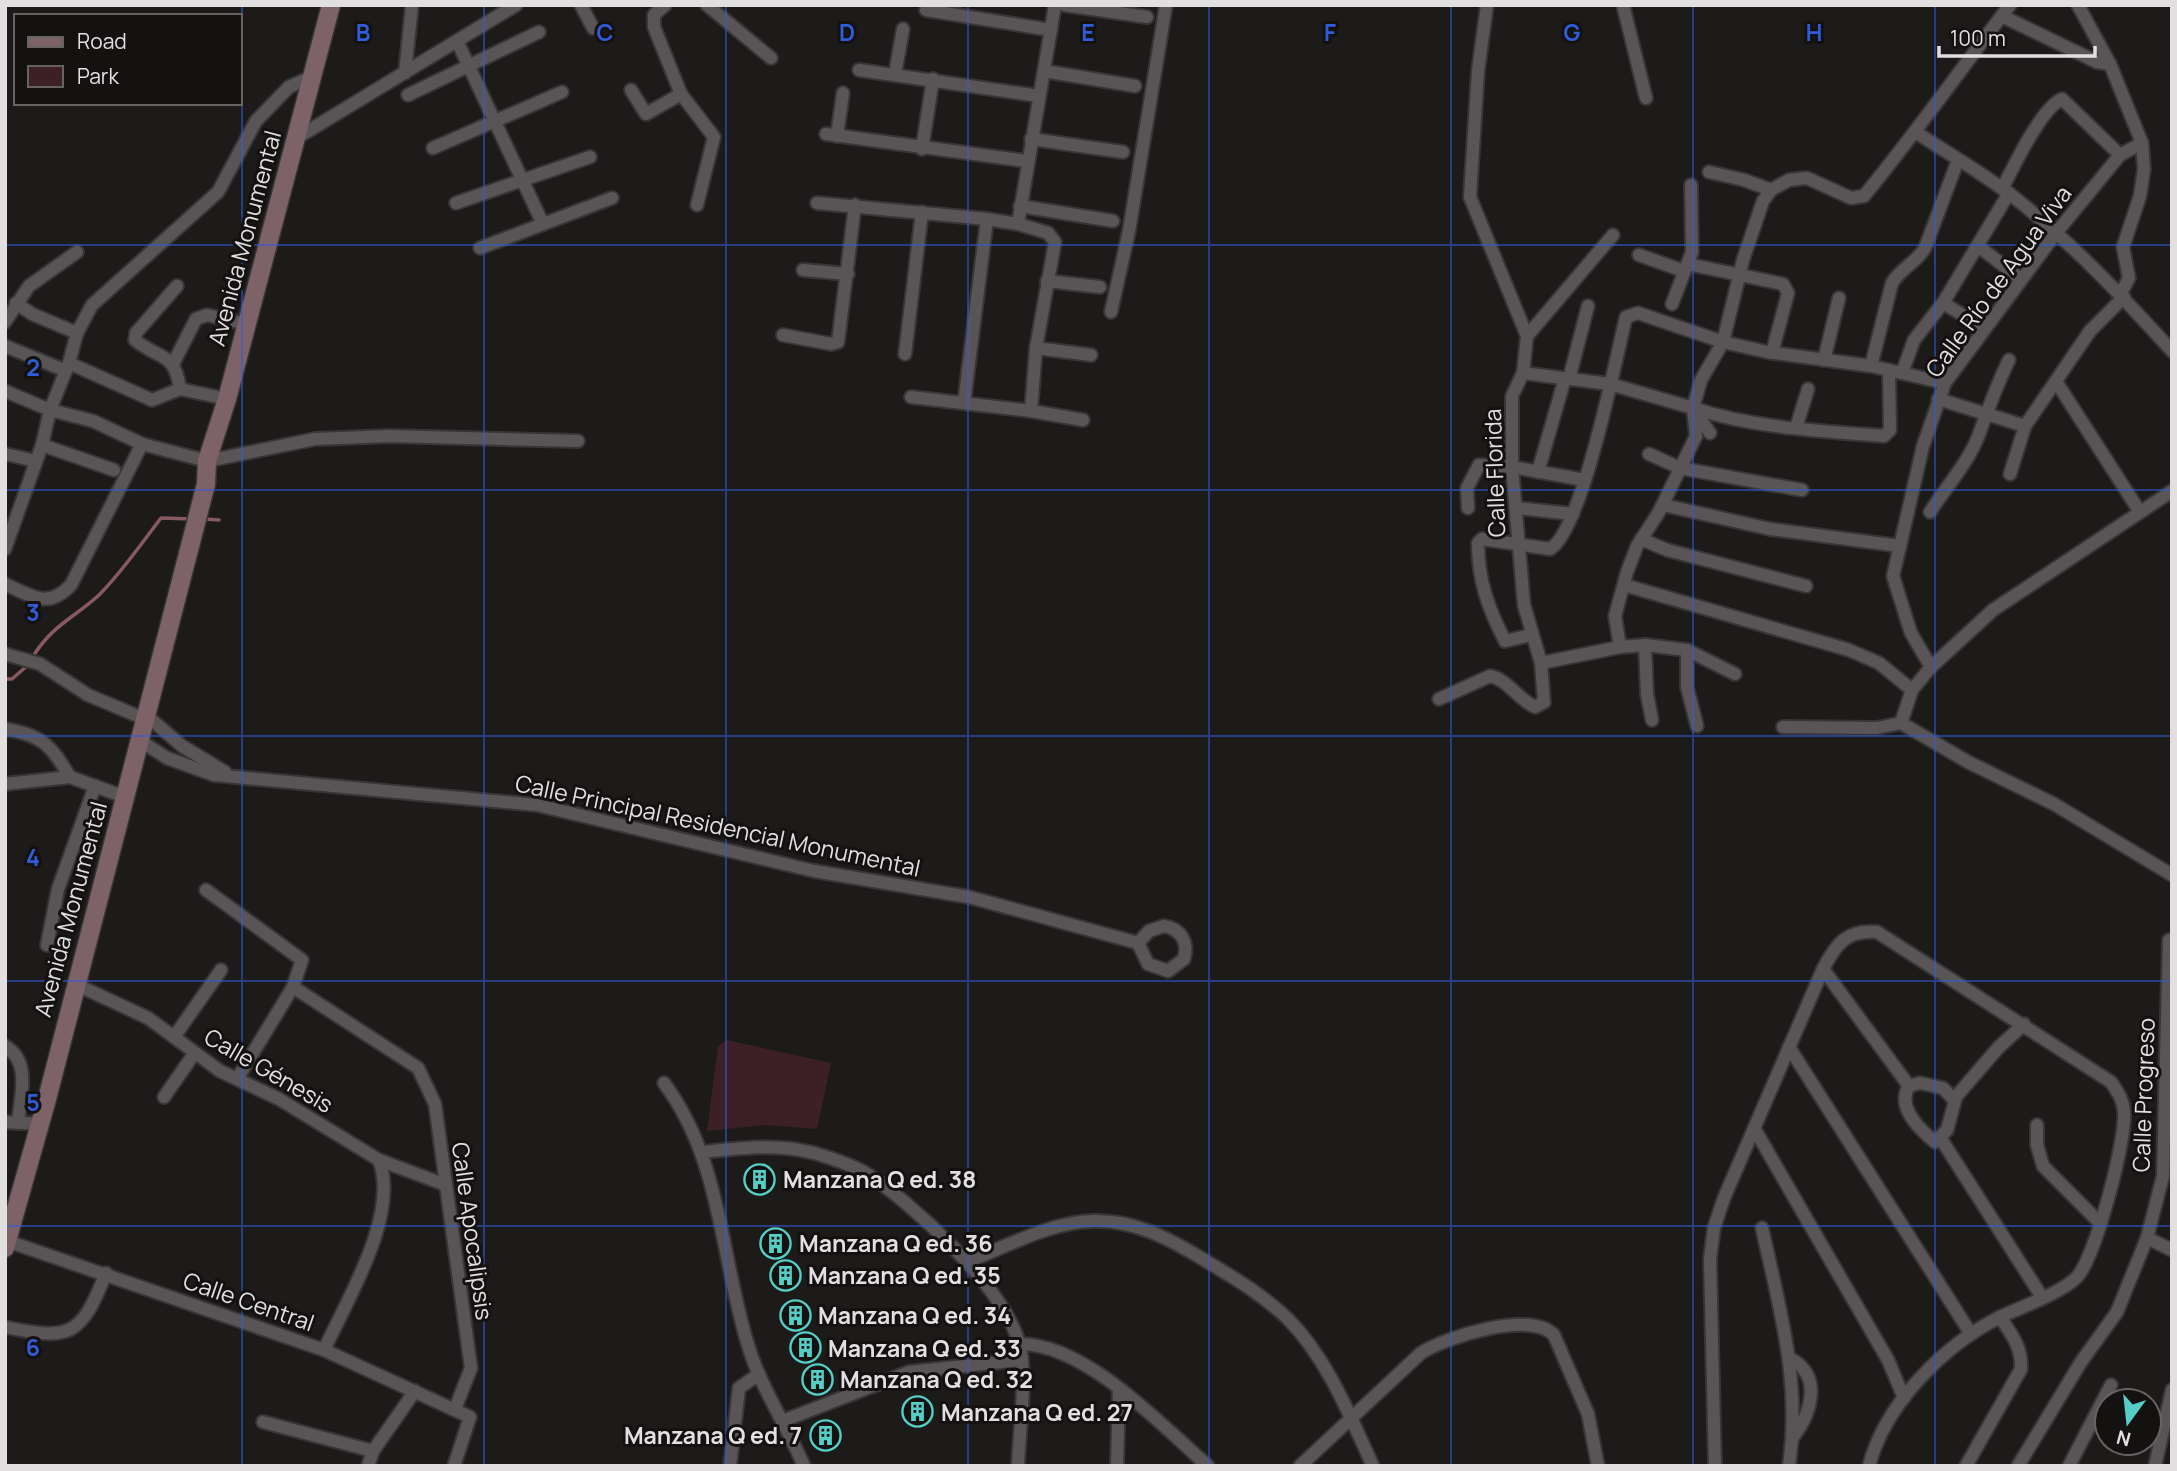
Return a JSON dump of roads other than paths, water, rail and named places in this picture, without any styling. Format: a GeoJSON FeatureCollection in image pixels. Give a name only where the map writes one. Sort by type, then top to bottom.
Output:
{"type":"FeatureCollection","features":[{"type":"Feature","properties":{"kind":"main road","name":"Avenida Monumental"},"geometry":{"type":"LineString","coordinates":[[6,1244],[40,1124],[206,484],[207,461],[227,399],[331,5]]}},
{"type":"Feature","properties":{"kind":"street"},"geometry":{"type":"LineString","coordinates":[[405,73],[412,5]]}},
{"type":"Feature","properties":{"kind":"street"},"geometry":{"type":"LineString","coordinates":[[295,139],[516,5]]}},
{"type":"Feature","properties":{"kind":"street"},"geometry":{"type":"LineString","coordinates":[[581,5],[593,28]]}},
{"type":"Feature","properties":{"kind":"street"},"geometry":{"type":"LineString","coordinates":[[665,5],[654,15],[654,27],[681,94],[714,137],[697,205]]}},
{"type":"Feature","properties":{"kind":"street"},"geometry":{"type":"LineString","coordinates":[[707,5],[771,58]]}},
{"type":"Feature","properties":{"kind":"street"},"geometry":{"type":"LineString","coordinates":[[1018,224],[1026,162],[1055,5]]}},
{"type":"Feature","properties":{"kind":"street"},"geometry":{"type":"LineString","coordinates":[[1064,5],[1147,17]]}},
{"type":"Feature","properties":{"kind":"street"},"geometry":{"type":"LineString","coordinates":[[1111,312],[1129,231],[1166,5]]}},
{"type":"Feature","properties":{"kind":"street","name":"Calle Florida"},"geometry":{"type":"LineString","coordinates":[[1439,699],[1490,676],[1499,678],[1514,694],[1535,707],[1544,702],[1541,663],[1524,605],[1512,467],[1512,396],[1523,373],[1527,336],[1470,197],[1478,71],[1487,5]]}},
{"type":"Feature","properties":{"kind":"street"},"geometry":{"type":"LineString","coordinates":[[1623,5],[1646,98]]}},
{"type":"Feature","properties":{"kind":"street"},"geometry":{"type":"LineString","coordinates":[[1620,647],[1615,616],[1624,585],[1641,539],[1662,505],[1696,436],[1693,408],[1701,380],[1723,342],[1740,274],[1763,201],[1771,190],[1789,180],[1807,178],[1851,198],[1864,196],[1917,133],[1931,107],[2010,5]]}},
{"type":"Feature","properties":{"kind":"street"},"geometry":{"type":"LineString","coordinates":[[2010,474],[2025,426],[2057,383],[2090,331],[2122,295],[2129,278],[2123,247],[2140,196],[2144,169],[2142,143],[2110,64],[2078,5]]}},
{"type":"Feature","properties":{"kind":"street"},"geometry":{"type":"LineString","coordinates":[[926,10],[946,9],[1051,30]]}},
{"type":"Feature","properties":{"kind":"street"},"geometry":{"type":"LineString","coordinates":[[2002,16],[2097,62],[2110,64]]}},
{"type":"Feature","properties":{"kind":"street"},"geometry":{"type":"LineString","coordinates":[[895,74],[904,29]]}},
{"type":"Feature","properties":{"kind":"street"},"geometry":{"type":"LineString","coordinates":[[408,94],[539,32]]}},
{"type":"Feature","properties":{"kind":"street"},"geometry":{"type":"LineString","coordinates":[[457,41],[543,224]]}},
{"type":"Feature","properties":{"kind":"street"},"geometry":{"type":"LineString","coordinates":[[859,70],[1039,96]]}},
{"type":"Feature","properties":{"kind":"street"},"geometry":{"type":"LineString","coordinates":[[1044,71],[1135,86]]}},
{"type":"Feature","properties":{"kind":"street"},"geometry":{"type":"LineString","coordinates":[[5,549],[42,445],[50,410],[77,333],[92,305],[218,192],[256,121],[289,87],[311,76]]}},
{"type":"Feature","properties":{"kind":"street"},"geometry":{"type":"LineString","coordinates":[[922,149],[933,79]]}},
{"type":"Feature","properties":{"kind":"street"},"geometry":{"type":"LineString","coordinates":[[631,90],[646,114],[681,94]]}},
{"type":"Feature","properties":{"kind":"street"},"geometry":{"type":"LineString","coordinates":[[433,148],[562,92]]}},
{"type":"Feature","properties":{"kind":"street"},"geometry":{"type":"LineString","coordinates":[[843,93],[831,135],[1026,162]]}},
{"type":"Feature","properties":{"kind":"street"},"geometry":{"type":"LineString","coordinates":[[1523,373],[1610,384],[1716,416],[1796,428],[1884,436],[1890,430],[1895,371],[1914,340],[1943,303],[1978,246],[2033,135],[2054,104],[2062,99],[2120,155]]}},
{"type":"Feature","properties":{"kind":"street"},"geometry":{"type":"LineString","coordinates":[[1917,133],[2005,191],[2056,233],[2122,295],[2172,351]]}},
{"type":"Feature","properties":{"kind":"street"},"geometry":{"type":"LineString","coordinates":[[1031,139],[1123,152]]}},
{"type":"Feature","properties":{"kind":"street","name":"Calle Río de Agua Viva"},"geometry":{"type":"LineString","coordinates":[[1931,667],[1911,634],[1893,576],[1923,446],[1938,399],[1945,383],[1984,328],[2056,233],[2120,155],[2142,143]]}},
{"type":"Feature","properties":{"kind":"street"},"geometry":{"type":"LineString","coordinates":[[456,204],[590,157]]}},
{"type":"Feature","properties":{"kind":"street"},"geometry":{"type":"LineString","coordinates":[[1871,366],[1892,283],[1899,272],[1918,259],[1925,248],[1958,160]]}},
{"type":"Feature","properties":{"kind":"street"},"geometry":{"type":"LineString","coordinates":[[1709,172],[1771,190]]}},
{"type":"Feature","properties":{"kind":"street"},"geometry":{"type":"LineString","coordinates":[[1672,304],[1692,251],[1691,185]]}},
{"type":"Feature","properties":{"kind":"street"},"geometry":{"type":"LineString","coordinates":[[480,248],[612,198]]}},
{"type":"Feature","properties":{"kind":"street"},"geometry":{"type":"LineString","coordinates":[[817,202],[987,219],[1018,224],[1053,236],[1055,242],[1036,348],[1031,411]]}},
{"type":"Feature","properties":{"kind":"street"},"geometry":{"type":"LineString","coordinates":[[783,334],[831,344],[838,341],[855,205]]}},
{"type":"Feature","properties":{"kind":"street"},"geometry":{"type":"LineString","coordinates":[[1020,206],[1113,221]]}},
{"type":"Feature","properties":{"kind":"street"},"geometry":{"type":"LineString","coordinates":[[905,354],[922,212]]}},
{"type":"Feature","properties":{"kind":"street"},"geometry":{"type":"LineString","coordinates":[[964,402],[987,219]]}},
{"type":"Feature","properties":{"kind":"street"},"geometry":{"type":"LineString","coordinates":[[1527,336],[1613,235]]}},
{"type":"Feature","properties":{"kind":"street"},"geometry":{"type":"LineString","coordinates":[[1978,246],[2021,279]]}},
{"type":"Feature","properties":{"kind":"street"},"geometry":{"type":"LineString","coordinates":[[5,322],[29,286],[77,252]]}},
{"type":"Feature","properties":{"kind":"street"},"geometry":{"type":"LineString","coordinates":[[1639,255],[1686,267],[1740,274],[1783,284],[1788,293],[1772,353]]}},
{"type":"Feature","properties":{"kind":"street"},"geometry":{"type":"LineString","coordinates":[[803,270],[848,274]]}},
{"type":"Feature","properties":{"kind":"street"},"geometry":{"type":"LineString","coordinates":[[1047,281],[1100,287]]}},
{"type":"Feature","properties":{"kind":"street"},"geometry":{"type":"LineString","coordinates":[[177,286],[135,333],[135,340],[163,354],[173,364],[177,369],[180,389]]}},
{"type":"Feature","properties":{"kind":"street"},"geometry":{"type":"LineString","coordinates":[[1824,360],[1839,298]]}},
{"type":"Feature","properties":{"kind":"street"},"geometry":{"type":"LineString","coordinates":[[16,303],[32,314],[77,333]]}},
{"type":"Feature","properties":{"kind":"street"},"geometry":{"type":"LineString","coordinates":[[1943,303],[1984,328]]}},
{"type":"Feature","properties":{"kind":"street"},"geometry":{"type":"LineString","coordinates":[[1538,472],[1588,306]]}},
{"type":"Feature","properties":{"kind":"street"},"geometry":{"type":"LineString","coordinates":[[1531,635],[1505,641],[1483,595],[1478,572],[1478,543],[1482,539],[1550,549],[1556,545],[1573,514],[1585,480],[1626,317],[1638,313],[1723,342],[1772,353],[1871,366],[1945,383]]}},
{"type":"Feature","properties":{"kind":"street"},"geometry":{"type":"LineString","coordinates":[[173,364],[196,319],[208,315],[246,324]]}},
{"type":"Feature","properties":{"kind":"street"},"geometry":{"type":"LineString","coordinates":[[5,346],[152,400],[180,389],[227,399]]}},
{"type":"Feature","properties":{"kind":"street"},"geometry":{"type":"LineString","coordinates":[[1036,348],[1091,355]]}},
{"type":"Feature","properties":{"kind":"street"},"geometry":{"type":"LineString","coordinates":[[1930,512],[1966,461],[1978,437],[1984,413],[2009,360]]}},
{"type":"Feature","properties":{"kind":"street"},"geometry":{"type":"LineString","coordinates":[[2057,383],[2140,512]]}},
{"type":"Feature","properties":{"kind":"street"},"geometry":{"type":"LineString","coordinates":[[1796,428],[1808,388]]}},
{"type":"Feature","properties":{"kind":"street"},"geometry":{"type":"LineString","coordinates":[[5,391],[50,410],[93,421],[142,444],[207,461],[316,439],[390,436],[578,441]]}},
{"type":"Feature","properties":{"kind":"street"},"geometry":{"type":"LineString","coordinates":[[911,397],[1083,420]]}},
{"type":"Feature","properties":{"kind":"street"},"geometry":{"type":"LineString","coordinates":[[1938,399],[2025,426]]}},
{"type":"Feature","properties":{"kind":"street"},"geometry":{"type":"LineString","coordinates":[[1693,408],[1710,433]]}},
{"type":"Feature","properties":{"kind":"street"},"geometry":{"type":"LineString","coordinates":[[5,584],[48,600],[58,599],[71,585],[142,444]]}},
{"type":"Feature","properties":{"kind":"street"},"geometry":{"type":"LineString","coordinates":[[42,445],[114,470]]}},
{"type":"Feature","properties":{"kind":"street"},"geometry":{"type":"LineString","coordinates":[[5,454],[36,461]]}},
{"type":"Feature","properties":{"kind":"street"},"geometry":{"type":"LineString","coordinates":[[1649,454],[1679,468],[1801,490]]}},
{"type":"Feature","properties":{"kind":"street"},"geometry":{"type":"LineString","coordinates":[[1468,508],[1467,488],[1479,465],[1512,467],[1585,480]]}},
{"type":"Feature","properties":{"kind":"street"},"geometry":{"type":"LineString","coordinates":[[1901,723],[1912,690],[1931,667],[1993,610],[2172,491]]}},
{"type":"Feature","properties":{"kind":"street"},"geometry":{"type":"LineString","coordinates":[[1662,505],[1770,529],[1900,546]]}},
{"type":"Feature","properties":{"kind":"street"},"geometry":{"type":"LineString","coordinates":[[1517,508],[1573,514]]}},
{"type":"Feature","properties":{"kind":"street"},"geometry":{"type":"LineString","coordinates":[[1641,539],[1667,550],[1806,586]]}},
{"type":"Feature","properties":{"kind":"street"},"geometry":{"type":"LineString","coordinates":[[1624,585],[1849,650],[1878,663],[1912,690]]}},
{"type":"Feature","properties":{"kind":"street"},"geometry":{"type":"LineString","coordinates":[[1645,645],[1647,694],[1652,720]]}},
{"type":"Feature","properties":{"kind":"street"},"geometry":{"type":"LineString","coordinates":[[1541,663],[1620,647],[1645,645],[1687,650],[1735,674]]}},
{"type":"Feature","properties":{"kind":"street"},"geometry":{"type":"LineString","coordinates":[[1687,650],[1687,687],[1697,726]]}},
{"type":"Feature","properties":{"kind":"street","name":"Calle Principal Residencial Monumental"},"geometry":{"type":"LineString","coordinates":[[5,654],[40,664],[88,695],[145,717],[208,764],[241,779]]}},
{"type":"Feature","properties":{"kind":"street"},"geometry":{"type":"LineString","coordinates":[[1783,727],[1877,728],[1901,723],[1979,768],[2054,804],[2172,875]]}},
{"type":"Feature","properties":{"kind":"street"},"geometry":{"type":"LineString","coordinates":[[5,729],[37,737],[50,745],[70,777]]}},
{"type":"Feature","properties":{"kind":"street","name":"Calle Principal Residencial Monumental"},"geometry":{"type":"LineString","coordinates":[[139,740],[195,770],[241,779],[537,805],[814,871],[969,897],[1138,943]]}},
{"type":"Feature","properties":{"kind":"street"},"geometry":{"type":"LineString","coordinates":[[172,760],[182,746]]}},
{"type":"Feature","properties":{"kind":"street"},"geometry":{"type":"LineString","coordinates":[[5,784],[70,777],[125,797]]}},
{"type":"Feature","properties":{"kind":"street"},"geometry":{"type":"LineString","coordinates":[[47,945],[58,888],[94,786]]}},
{"type":"Feature","properties":{"kind":"street"},"geometry":{"type":"LineString","coordinates":[[206,890],[302,960],[293,987],[237,1079]]}},
{"type":"Feature","properties":{"kind":"street"},"geometry":{"type":"LineString","coordinates":[[1715,1466],[1710,1259],[1714,1228],[1724,1198],[1823,969],[1836,944],[1861,931],[1877,932],[2111,1082],[2121,1097],[2124,1128],[2101,1223],[2086,1266],[2075,1279],[1971,1334],[1940,1361],[1904,1398],[1872,1452],[1869,1466]]}},
{"type":"Feature","properties":{"kind":"street","name":"Calle Progreso"},"geometry":{"type":"LineString","coordinates":[[2018,1466],[2081,1363],[2117,1312],[2147,1238],[2167,1177],[2169,940]]}},
{"type":"Feature","properties":{"kind":"street"},"geometry":{"type":"LineString","coordinates":[[1823,969],[1909,1086]]}},
{"type":"Feature","properties":{"kind":"street"},"geometry":{"type":"LineString","coordinates":[[174,1037],[221,970]]}},
{"type":"Feature","properties":{"kind":"street","name":"Calle Génesis"},"geometry":{"type":"LineString","coordinates":[[75,984],[148,1018],[194,1054],[279,1099],[379,1160],[446,1185]]}},
{"type":"Feature","properties":{"kind":"street","name":"Calle Apocalipsis"},"geometry":{"type":"LineString","coordinates":[[293,987],[410,1063],[423,1075],[435,1104],[471,1368],[454,1409]]}},
{"type":"Feature","properties":{"kind":"street"},"geometry":{"type":"LineString","coordinates":[[1954,1099],[1943,1088],[1920,1083],[1909,1086],[1905,1093],[1910,1115],[1935,1142],[1941,1139],[1952,1113],[1954,1099],[1998,1048],[2024,1024]]}},
{"type":"Feature","properties":{"kind":"street"},"geometry":{"type":"LineString","coordinates":[[5,1046],[19,1058],[22,1068],[11,1122],[40,1124]]}},
{"type":"Feature","properties":{"kind":"street"},"geometry":{"type":"LineString","coordinates":[[1789,1047],[1971,1334]]}},
{"type":"Feature","properties":{"kind":"street"},"geometry":{"type":"LineString","coordinates":[[164,1097],[194,1054]]}},
{"type":"Feature","properties":{"kind":"street"},"geometry":{"type":"LineString","coordinates":[[664,1083],[691,1124],[703,1152],[748,1346],[759,1374],[785,1420],[804,1466]]}},
{"type":"Feature","properties":{"kind":"street"},"geometry":{"type":"LineString","coordinates":[[2037,1125],[2037,1145],[2043,1166],[2101,1223]]}},
{"type":"Feature","properties":{"kind":"street"},"geometry":{"type":"LineString","coordinates":[[1754,1128],[1888,1360],[1904,1398]]}},
{"type":"Feature","properties":{"kind":"street"},"geometry":{"type":"LineString","coordinates":[[1941,1139],[2042,1297]]}},
{"type":"Feature","properties":{"kind":"street"},"geometry":{"type":"LineString","coordinates":[[703,1152],[785,1147],[824,1156],[862,1171],[914,1212],[966,1262],[1008,1319],[1020,1345],[1018,1466]]}},
{"type":"Feature","properties":{"kind":"street"},"geometry":{"type":"LineString","coordinates":[[324,1350],[381,1221],[385,1188],[379,1160]]}},
{"type":"Feature","properties":{"kind":"street"},"geometry":{"type":"LineString","coordinates":[[966,1262],[1064,1226],[1089,1221],[1117,1221],[1169,1238],[1261,1296],[1288,1320],[1329,1373],[1373,1466]]}},
{"type":"Feature","properties":{"kind":"street"},"geometry":{"type":"LineString","coordinates":[[1762,1228],[1791,1359],[1793,1437],[1789,1466]]}},
{"type":"Feature","properties":{"kind":"street"},"geometry":{"type":"LineString","coordinates":[[2147,1238],[2172,1250]]}},
{"type":"Feature","properties":{"kind":"street","name":"Calle Central"},"geometry":{"type":"LineString","coordinates":[[6,1244],[106,1273],[324,1350],[454,1409],[470,1417],[455,1466]]}},
{"type":"Feature","properties":{"kind":"street"},"geometry":{"type":"LineString","coordinates":[[5,1327],[54,1335],[79,1324],[95,1300],[106,1273]]}},
{"type":"Feature","properties":{"kind":"street"},"geometry":{"type":"LineString","coordinates":[[1966,1466],[2021,1369],[2022,1356],[2017,1342],[2000,1317]]}},
{"type":"Feature","properties":{"kind":"street"},"geometry":{"type":"LineString","coordinates":[[1300,1466],[1377,1396],[1403,1368],[1442,1339],[1468,1332],[1539,1326],[1553,1335],[1588,1414],[1598,1466]]}},
{"type":"Feature","properties":{"kind":"street"},"geometry":{"type":"LineString","coordinates":[[1020,1345],[1044,1346],[1119,1389],[1208,1466]]}},
{"type":"Feature","properties":{"kind":"street"},"geometry":{"type":"LineString","coordinates":[[1791,1359],[1805,1371],[1811,1394],[1805,1422],[1793,1437]]}},
{"type":"Feature","properties":{"kind":"street"},"geometry":{"type":"LineString","coordinates":[[785,1420],[909,1372],[1020,1360]]}},
{"type":"Feature","properties":{"kind":"street"},"geometry":{"type":"LineString","coordinates":[[730,1466],[739,1388],[759,1374]]}},
{"type":"Feature","properties":{"kind":"street"},"geometry":{"type":"LineString","coordinates":[[2069,1466],[2111,1385]]}},
{"type":"Feature","properties":{"kind":"street"},"geometry":{"type":"LineString","coordinates":[[1117,1466],[1119,1389]]}},
{"type":"Feature","properties":{"kind":"street"},"geometry":{"type":"LineString","coordinates":[[2154,1466],[2172,1390]]}},
{"type":"Feature","properties":{"kind":"street"},"geometry":{"type":"LineString","coordinates":[[368,1466],[373,1451],[415,1391]]}},
{"type":"Feature","properties":{"kind":"street"},"geometry":{"type":"LineString","coordinates":[[263,1422],[373,1451]]}},
{"type":"Feature","properties":{"kind":"waterway"},"geometry":{"type":"LineString","coordinates":[[32,658],[47,637],[99,595],[161,518],[193,519]]}},
{"type":"Feature","properties":{"kind":"waterway"},"geometry":{"type":"LineString","coordinates":[[204,519],[219,520]]}},
{"type":"Feature","properties":{"kind":"waterway"},"geometry":{"type":"LineString","coordinates":[[5,679],[12,679],[28,665]]}},
{"type":"Feature","properties":{"kind":"place","name":"Manzana Q ed. 38"},"geometry":{"type":"Point","coordinates":[760,1179]}},
{"type":"Feature","properties":{"kind":"place","name":"Manzana Q ed. 36"},"geometry":{"type":"Point","coordinates":[776,1243]}},
{"type":"Feature","properties":{"kind":"place","name":"Manzana Q ed. 35"},"geometry":{"type":"Point","coordinates":[785,1275]}},
{"type":"Feature","properties":{"kind":"place","name":"Manzana Q ed. 34"},"geometry":{"type":"Point","coordinates":[795,1315]}},
{"type":"Feature","properties":{"kind":"place","name":"Manzana Q ed. 33"},"geometry":{"type":"Point","coordinates":[805,1348]}},
{"type":"Feature","properties":{"kind":"place","name":"Manzana Q ed. 32"},"geometry":{"type":"Point","coordinates":[817,1379]}},
{"type":"Feature","properties":{"kind":"place","name":"Manzana Q ed. 27"},"geometry":{"type":"Point","coordinates":[918,1412]}},
{"type":"Feature","properties":{"kind":"place","name":"Manzana Q ed. 7"},"geometry":{"type":"Point","coordinates":[825,1435]}}]}
